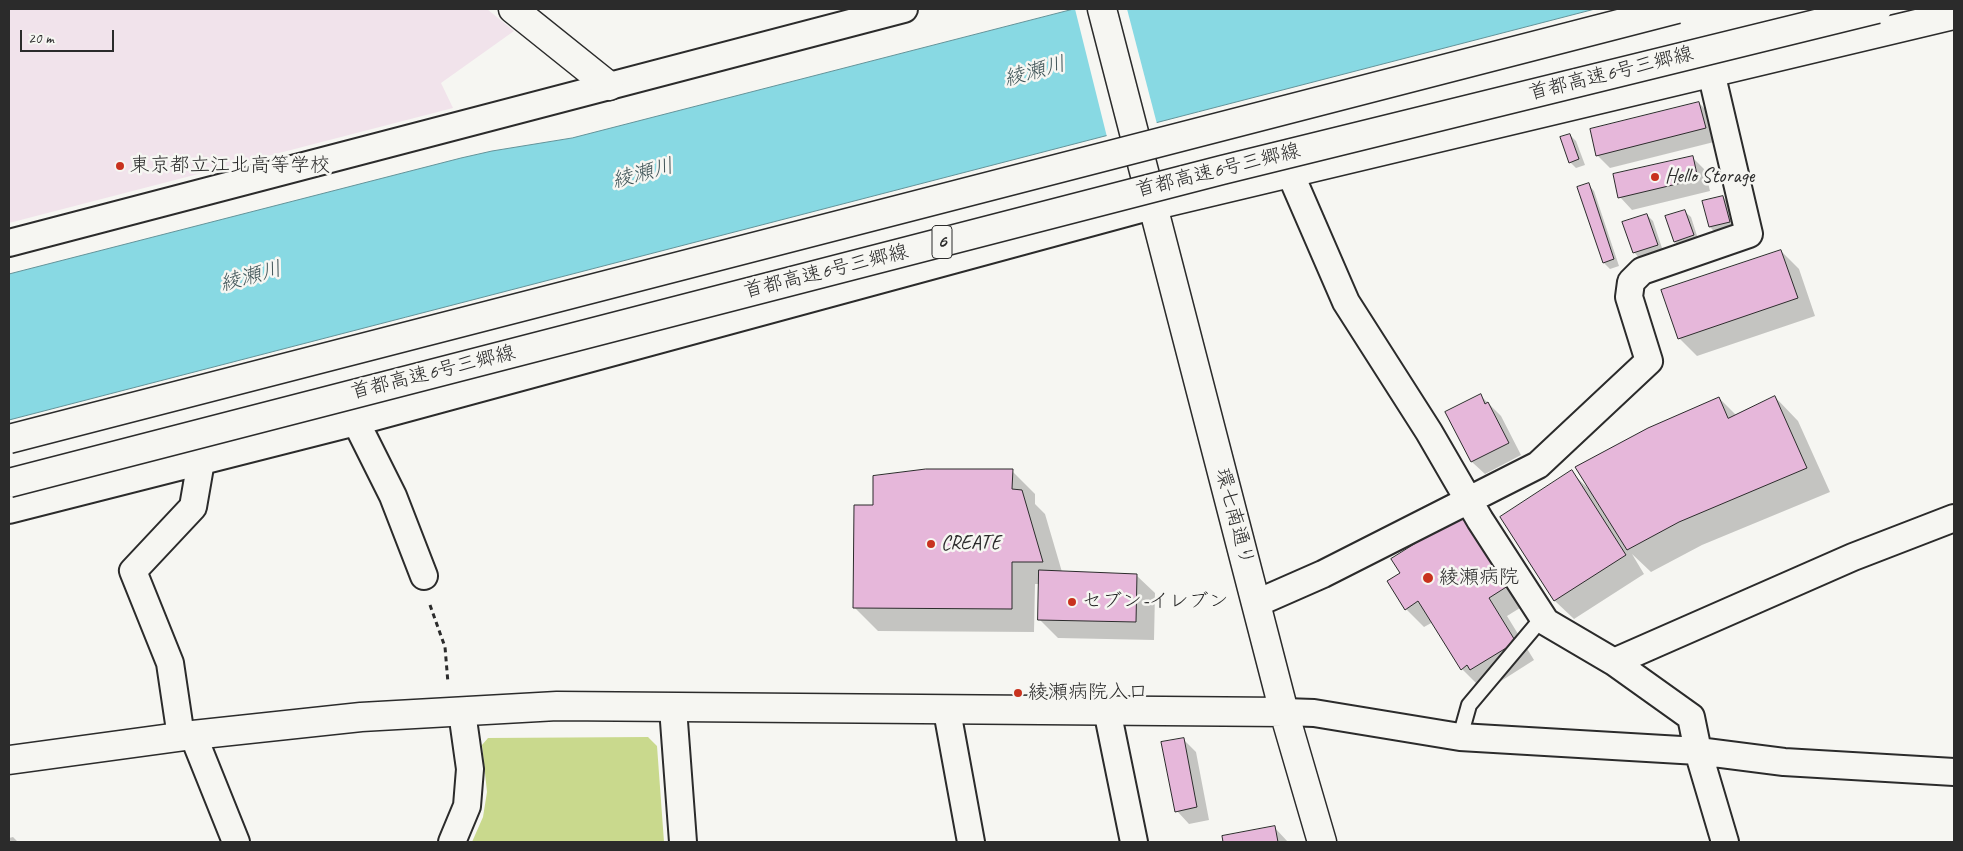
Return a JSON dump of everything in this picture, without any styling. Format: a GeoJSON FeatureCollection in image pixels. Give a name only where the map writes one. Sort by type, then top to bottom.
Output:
{"type":"FeatureCollection","features":[{"type":"Feature","properties":{"kind":"main road"},"geometry":{"type":"LineString","coordinates":[[513,9],[609,86]]}},
{"type":"Feature","properties":{"kind":"main road","name":"環七南通り"},"geometry":{"type":"LineString","coordinates":[[1102,9],[1284,712],[1322,842]]}},
{"type":"Feature","properties":{"kind":"main road","name":"6"},"geometry":{"type":"LineString","coordinates":[[9,438],[1677,9]]}},
{"type":"Feature","properties":{"kind":"main road","name":"首都高速6号三郷線"},"geometry":{"type":"LineString","coordinates":[[9,483],[1203,175],[1877,9]]}},
{"type":"Feature","properties":{"kind":"main road"},"geometry":{"type":"LineString","coordinates":[[1150,198],[1290,173],[1954,15]]}},
{"type":"Feature","properties":{"kind":"main road"},"geometry":{"type":"LineString","coordinates":[[9,760],[187,736],[361,717],[557,706],[1284,712]]}},
{"type":"Feature","properties":{"kind":"street"},"geometry":{"type":"LineString","coordinates":[[9,243],[888,11]]}},
{"type":"Feature","properties":{"kind":"street"},"geometry":{"type":"LineString","coordinates":[[1257,603],[1323,574],[1538,465],[1649,361],[1628,297],[1631,282],[1642,271],[1749,234],[1711,72]]}},
{"type":"Feature","properties":{"kind":"street"},"geometry":{"type":"LineString","coordinates":[[1290,173],[1346,302],[1429,432],[1480,520],[1543,618],[1546,622],[1614,662],[1691,717],[1698,751],[1725,842]]}},
{"type":"Feature","properties":{"kind":"street"},"geometry":{"type":"LineString","coordinates":[[9,510],[356,422],[1150,198]]}},
{"type":"Feature","properties":{"kind":"street"},"geometry":{"type":"LineString","coordinates":[[356,422],[393,496],[424,576]]}},
{"type":"Feature","properties":{"kind":"street"},"geometry":{"type":"LineString","coordinates":[[201,461],[194,507],[133,571],[170,663],[187,736],[236,842]]}},
{"type":"Feature","properties":{"kind":"street"},"geometry":{"type":"LineString","coordinates":[[1614,662],[1853,557],[1954,518]]}},
{"type":"Feature","properties":{"kind":"street"},"geometry":{"type":"LineString","coordinates":[[673,708],[683,842]]}},
{"type":"Feature","properties":{"kind":"street"},"geometry":{"type":"LineString","coordinates":[[947,710],[970,842]]}},
{"type":"Feature","properties":{"kind":"street"},"geometry":{"type":"LineString","coordinates":[[1107,710],[1134,842]]}},
{"type":"Feature","properties":{"kind":"street"},"geometry":{"type":"LineString","coordinates":[[452,842],[467,806],[470,768],[457,712]]}},
{"type":"Feature","properties":{"kind":"street"},"geometry":{"type":"LineString","coordinates":[[1284,712],[1314,713],[1460,737],[1698,751],[1784,762],[1954,772]]}},
{"type":"Feature","properties":{"kind":"lane"},"geometry":{"type":"LineString","coordinates":[[1460,737],[1469,705],[1543,618]]}},
{"type":"Feature","properties":{"kind":"path"},"geometry":{"type":"LineString","coordinates":[[424,576],[423,584],[445,647],[457,712]]}},
{"type":"Feature","properties":{"kind":"shaded area","name":"東京都立江北高等学校"},"geometry":{"type":"Polygon","coordinates":[[[9,9],[487,9],[514,31],[441,83],[453,108],[9,223],[9,9]]]}},
{"type":"Feature","properties":{"kind":"green space"},"geometry":{"type":"Polygon","coordinates":[[[648,737],[657,746],[664,842],[472,842],[483,817],[487,792],[482,745],[488,738],[648,737]]]}},
{"type":"Feature","properties":{"kind":"water","name":"綾瀬川"},"geometry":{"type":"Polygon","coordinates":[[[1074,9],[1595,9],[9,420],[9,274],[461,158],[572,138],[1074,9]]]}},
{"type":"Feature","properties":{"kind":"pier"},"geometry":{"type":"Polygon","coordinates":[[[1075,9],[1127,9],[1157,124],[1107,137],[1075,9]]]}},
{"type":"Feature","properties":{"kind":"building"},"geometry":{"type":"Polygon","coordinates":[[[1699,102],[1706,128],[1596,156],[1590,129],[1699,102]]]}},
{"type":"Feature","properties":{"kind":"building"},"geometry":{"type":"Polygon","coordinates":[[[1570,134],[1579,159],[1569,163],[1560,137],[1570,134]]]}},
{"type":"Feature","properties":{"kind":"building"},"geometry":{"type":"Polygon","coordinates":[[[1693,156],[1698,179],[1618,198],[1613,174],[1693,156]]]}},
{"type":"Feature","properties":{"kind":"building"},"geometry":{"type":"Polygon","coordinates":[[[1589,183],[1614,259],[1603,263],[1577,187],[1589,183]]]}},
{"type":"Feature","properties":{"kind":"building"},"geometry":{"type":"Polygon","coordinates":[[[1723,196],[1730,222],[1709,227],[1702,201],[1723,196]]]}},
{"type":"Feature","properties":{"kind":"building"},"geometry":{"type":"Polygon","coordinates":[[[1685,210],[1694,235],[1674,242],[1665,216],[1685,210]]]}},
{"type":"Feature","properties":{"kind":"building"},"geometry":{"type":"Polygon","coordinates":[[[1647,214],[1658,245],[1633,253],[1622,222],[1647,214]]]}},
{"type":"Feature","properties":{"kind":"building"},"geometry":{"type":"Polygon","coordinates":[[[1781,250],[1798,298],[1678,339],[1661,290],[1781,250]]]}},
{"type":"Feature","properties":{"kind":"building"},"geometry":{"type":"Polygon","coordinates":[[[1481,394],[1485,404],[1488,402],[1509,443],[1471,462],[1445,412],[1481,394]]]}},
{"type":"Feature","properties":{"kind":"building"},"geometry":{"type":"Polygon","coordinates":[[[1775,396],[1807,468],[1679,522],[1627,550],[1575,467],[1648,428],[1719,397],[1728,418],[1775,396]]]}},
{"type":"Feature","properties":{"kind":"building"},"geometry":{"type":"Polygon","coordinates":[[[926,469],[1013,469],[1012,489],[1022,490],[1043,562],[1012,562],[1012,609],[853,608],[854,505],[873,505],[873,476],[926,469]]]}},
{"type":"Feature","properties":{"kind":"building"},"geometry":{"type":"Polygon","coordinates":[[[1572,470],[1626,555],[1554,601],[1500,517],[1572,470]]]}},
{"type":"Feature","properties":{"kind":"building"},"geometry":{"type":"Polygon","coordinates":[[[1466,512],[1511,584],[1489,598],[1516,642],[1470,670],[1467,665],[1461,670],[1418,601],[1405,610],[1387,581],[1400,573],[1391,559],[1466,512]]]}},
{"type":"Feature","properties":{"kind":"building"},"geometry":{"type":"Polygon","coordinates":[[[1039,570],[1137,574],[1136,622],[1038,620],[1039,570]]]}},
{"type":"Feature","properties":{"kind":"building"},"geometry":{"type":"Polygon","coordinates":[[[1184,738],[1197,807],[1175,812],[1161,742],[1184,738]]]}},
{"type":"Feature","properties":{"kind":"building"},"geometry":{"type":"Polygon","coordinates":[[[1275,826],[1278,842],[1223,842],[1222,836],[1275,826]]]}},
{"type":"Feature","properties":{"kind":"place","name":"東京都立江北高等学校"},"geometry":{"type":"Point","coordinates":[120,166]}},
{"type":"Feature","properties":{"kind":"place","name":"Hello Storage"},"geometry":{"type":"Point","coordinates":[1655,177]}},
{"type":"Feature","properties":{"kind":"place","name":"CREATE"},"geometry":{"type":"Point","coordinates":[931,544]}},
{"type":"Feature","properties":{"kind":"place","name":"綾瀬病院"},"geometry":{"type":"Point","coordinates":[1428,578]}},
{"type":"Feature","properties":{"kind":"place","name":"セブン-イレブン"},"geometry":{"type":"Point","coordinates":[1072,602]}},
{"type":"Feature","properties":{"kind":"place","name":"綾瀬病院入口"},"geometry":{"type":"Point","coordinates":[1018,693]}}]}
